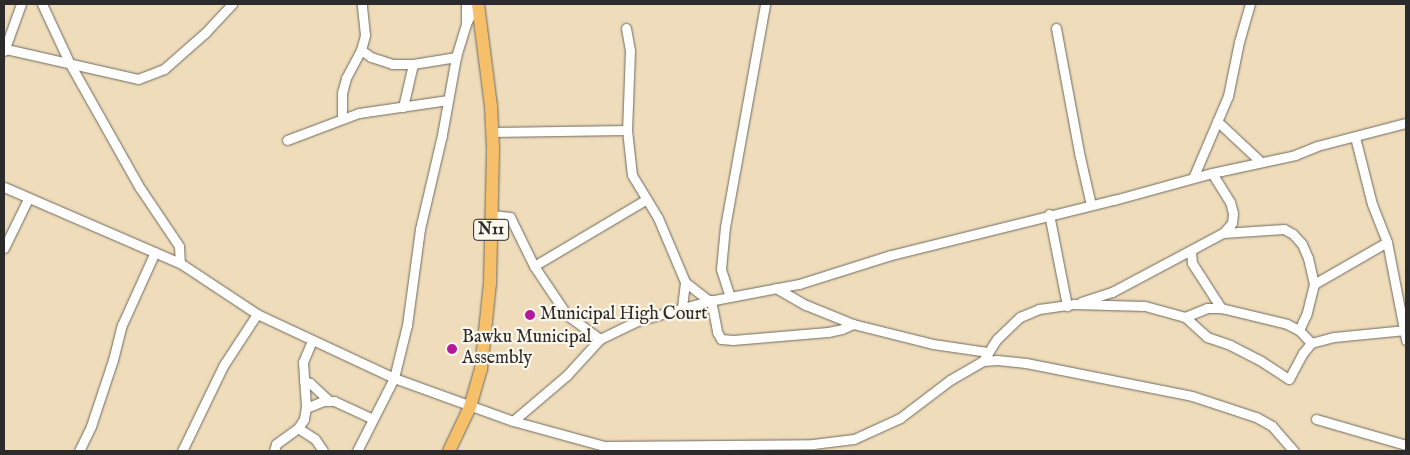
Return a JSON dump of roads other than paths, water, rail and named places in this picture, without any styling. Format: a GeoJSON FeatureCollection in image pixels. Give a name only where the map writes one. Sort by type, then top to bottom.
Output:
{"type":"FeatureCollection","features":[{"type":"Feature","properties":{"kind":"highway","name":"N11"},"geometry":{"type":"LineString","coordinates":[[449,451],[470,407],[481,369],[486,327],[492,215],[492,132],[477,4]]}},
{"type":"Feature","properties":{"kind":"street"},"geometry":{"type":"LineString","coordinates":[[21,4],[5,50],[138,79],[164,69],[205,32],[232,4]]}},
{"type":"Feature","properties":{"kind":"street"},"geometry":{"type":"LineString","coordinates":[[42,4],[70,64],[140,188],[179,246],[180,263]]}},
{"type":"Feature","properties":{"kind":"street"},"geometry":{"type":"LineString","coordinates":[[342,119],[342,93],[346,78],[361,50],[365,35],[362,4]]}},
{"type":"Feature","properties":{"kind":"street"},"geometry":{"type":"LineString","coordinates":[[466,4],[466,24]]}},
{"type":"Feature","properties":{"kind":"street"},"geometry":{"type":"LineString","coordinates":[[357,451],[394,378],[406,325],[420,229],[456,57],[466,24],[477,4]]}},
{"type":"Feature","properties":{"kind":"street"},"geometry":{"type":"LineString","coordinates":[[730,298],[721,268],[725,227],[766,4]]}},
{"type":"Feature","properties":{"kind":"street"},"geometry":{"type":"LineString","coordinates":[[1193,178],[1228,96],[1239,42],[1250,4]]}},
{"type":"Feature","properties":{"kind":"street"},"geometry":{"type":"LineString","coordinates":[[626,28],[630,50],[627,130],[632,176],[658,218],[685,282],[682,307]]}},
{"type":"Feature","properties":{"kind":"street"},"geometry":{"type":"LineString","coordinates":[[1056,28],[1091,205]]}},
{"type":"Feature","properties":{"kind":"street"},"geometry":{"type":"LineString","coordinates":[[361,50],[381,61],[392,64],[413,64],[456,57]]}},
{"type":"Feature","properties":{"kind":"street"},"geometry":{"type":"LineString","coordinates":[[403,108],[413,64]]}},
{"type":"Feature","properties":{"kind":"street"},"geometry":{"type":"LineString","coordinates":[[287,140],[372,110],[403,108],[448,100]]}},
{"type":"Feature","properties":{"kind":"street"},"geometry":{"type":"LineString","coordinates":[[1217,121],[1261,162]]}},
{"type":"Feature","properties":{"kind":"street"},"geometry":{"type":"LineString","coordinates":[[513,422],[567,375],[600,339],[637,321],[682,307],[799,284],[891,255],[1261,162],[1406,123]]}},
{"type":"Feature","properties":{"kind":"street"},"geometry":{"type":"LineString","coordinates":[[492,132],[627,130]]}},
{"type":"Feature","properties":{"kind":"street"},"geometry":{"type":"LineString","coordinates":[[1356,137],[1372,204],[1386,242],[1406,340]]}},
{"type":"Feature","properties":{"kind":"street"},"geometry":{"type":"LineString","coordinates":[[1071,305],[1112,292],[1223,233],[1232,223],[1233,213],[1230,202],[1212,173]]}},
{"type":"Feature","properties":{"kind":"street"},"geometry":{"type":"LineString","coordinates":[[4,187],[28,199],[180,263],[257,314],[394,378],[513,422],[604,446],[637,449],[780,445],[854,438],[900,418],[950,380],[983,361],[997,360],[1026,363],[1192,396],[1256,417],[1272,426],[1294,451]]}},
{"type":"Feature","properties":{"kind":"street"},"geometry":{"type":"LineString","coordinates":[[4,248],[28,199]]}},
{"type":"Feature","properties":{"kind":"street"},"geometry":{"type":"LineString","coordinates":[[534,266],[647,199]]}},
{"type":"Feature","properties":{"kind":"street"},"geometry":{"type":"LineString","coordinates":[[1049,214],[1071,305]]}},
{"type":"Feature","properties":{"kind":"street"},"geometry":{"type":"LineString","coordinates":[[492,215],[510,217],[534,266],[567,315],[600,339]]}},
{"type":"Feature","properties":{"kind":"street"},"geometry":{"type":"LineString","coordinates":[[1223,233],[1289,230],[1305,251],[1314,284],[1306,315],[1299,330]]}},
{"type":"Feature","properties":{"kind":"street"},"geometry":{"type":"LineString","coordinates":[[1314,284],[1386,242]]}},
{"type":"Feature","properties":{"kind":"street"},"geometry":{"type":"LineString","coordinates":[[1191,250],[1192,262],[1221,308]]}},
{"type":"Feature","properties":{"kind":"street"},"geometry":{"type":"LineString","coordinates":[[79,451],[94,418],[122,325],[155,252]]}},
{"type":"Feature","properties":{"kind":"street"},"geometry":{"type":"LineString","coordinates":[[685,282],[710,301],[717,332],[721,338],[733,340],[828,332],[853,324]]}},
{"type":"Feature","properties":{"kind":"street"},"geometry":{"type":"LineString","coordinates":[[776,288],[806,305],[853,324],[933,344],[988,352]]}},
{"type":"Feature","properties":{"kind":"street"},"geometry":{"type":"LineString","coordinates":[[983,361],[1009,325],[1020,317],[1039,309],[1071,305],[1144,306],[1185,317],[1207,337],[1254,357],[1289,379],[1303,353],[1311,343],[1334,337],[1405,330]]}},
{"type":"Feature","properties":{"kind":"street"},"geometry":{"type":"LineString","coordinates":[[1185,317],[1207,308],[1221,308],[1281,322],[1299,330],[1311,343]]}},
{"type":"Feature","properties":{"kind":"street"},"geometry":{"type":"LineString","coordinates":[[182,451],[223,366],[257,314]]}},
{"type":"Feature","properties":{"kind":"street"},"geometry":{"type":"LineString","coordinates":[[274,451],[276,444],[298,428],[304,419],[306,408],[304,356],[312,341]]}},
{"type":"Feature","properties":{"kind":"street"},"geometry":{"type":"LineString","coordinates":[[304,381],[310,383],[329,401]]}},
{"type":"Feature","properties":{"kind":"street"},"geometry":{"type":"LineString","coordinates":[[306,408],[316,403],[329,401],[343,405],[373,420]]}},
{"type":"Feature","properties":{"kind":"street"},"geometry":{"type":"LineString","coordinates":[[1316,419],[1406,445]]}},
{"type":"Feature","properties":{"kind":"street"},"geometry":{"type":"LineString","coordinates":[[298,428],[315,440],[323,451]]}},
{"type":"Feature","properties":{"kind":"street"},"geometry":{"type":"LineString","coordinates":[[839,440],[839,451]]}},
{"type":"Feature","properties":{"kind":"place","name":"Municipal High Court"},"geometry":{"type":"Point","coordinates":[530,315]}},
{"type":"Feature","properties":{"kind":"place","name":"Bawku Municipal Assembly"},"geometry":{"type":"Point","coordinates":[452,349]}}]}
